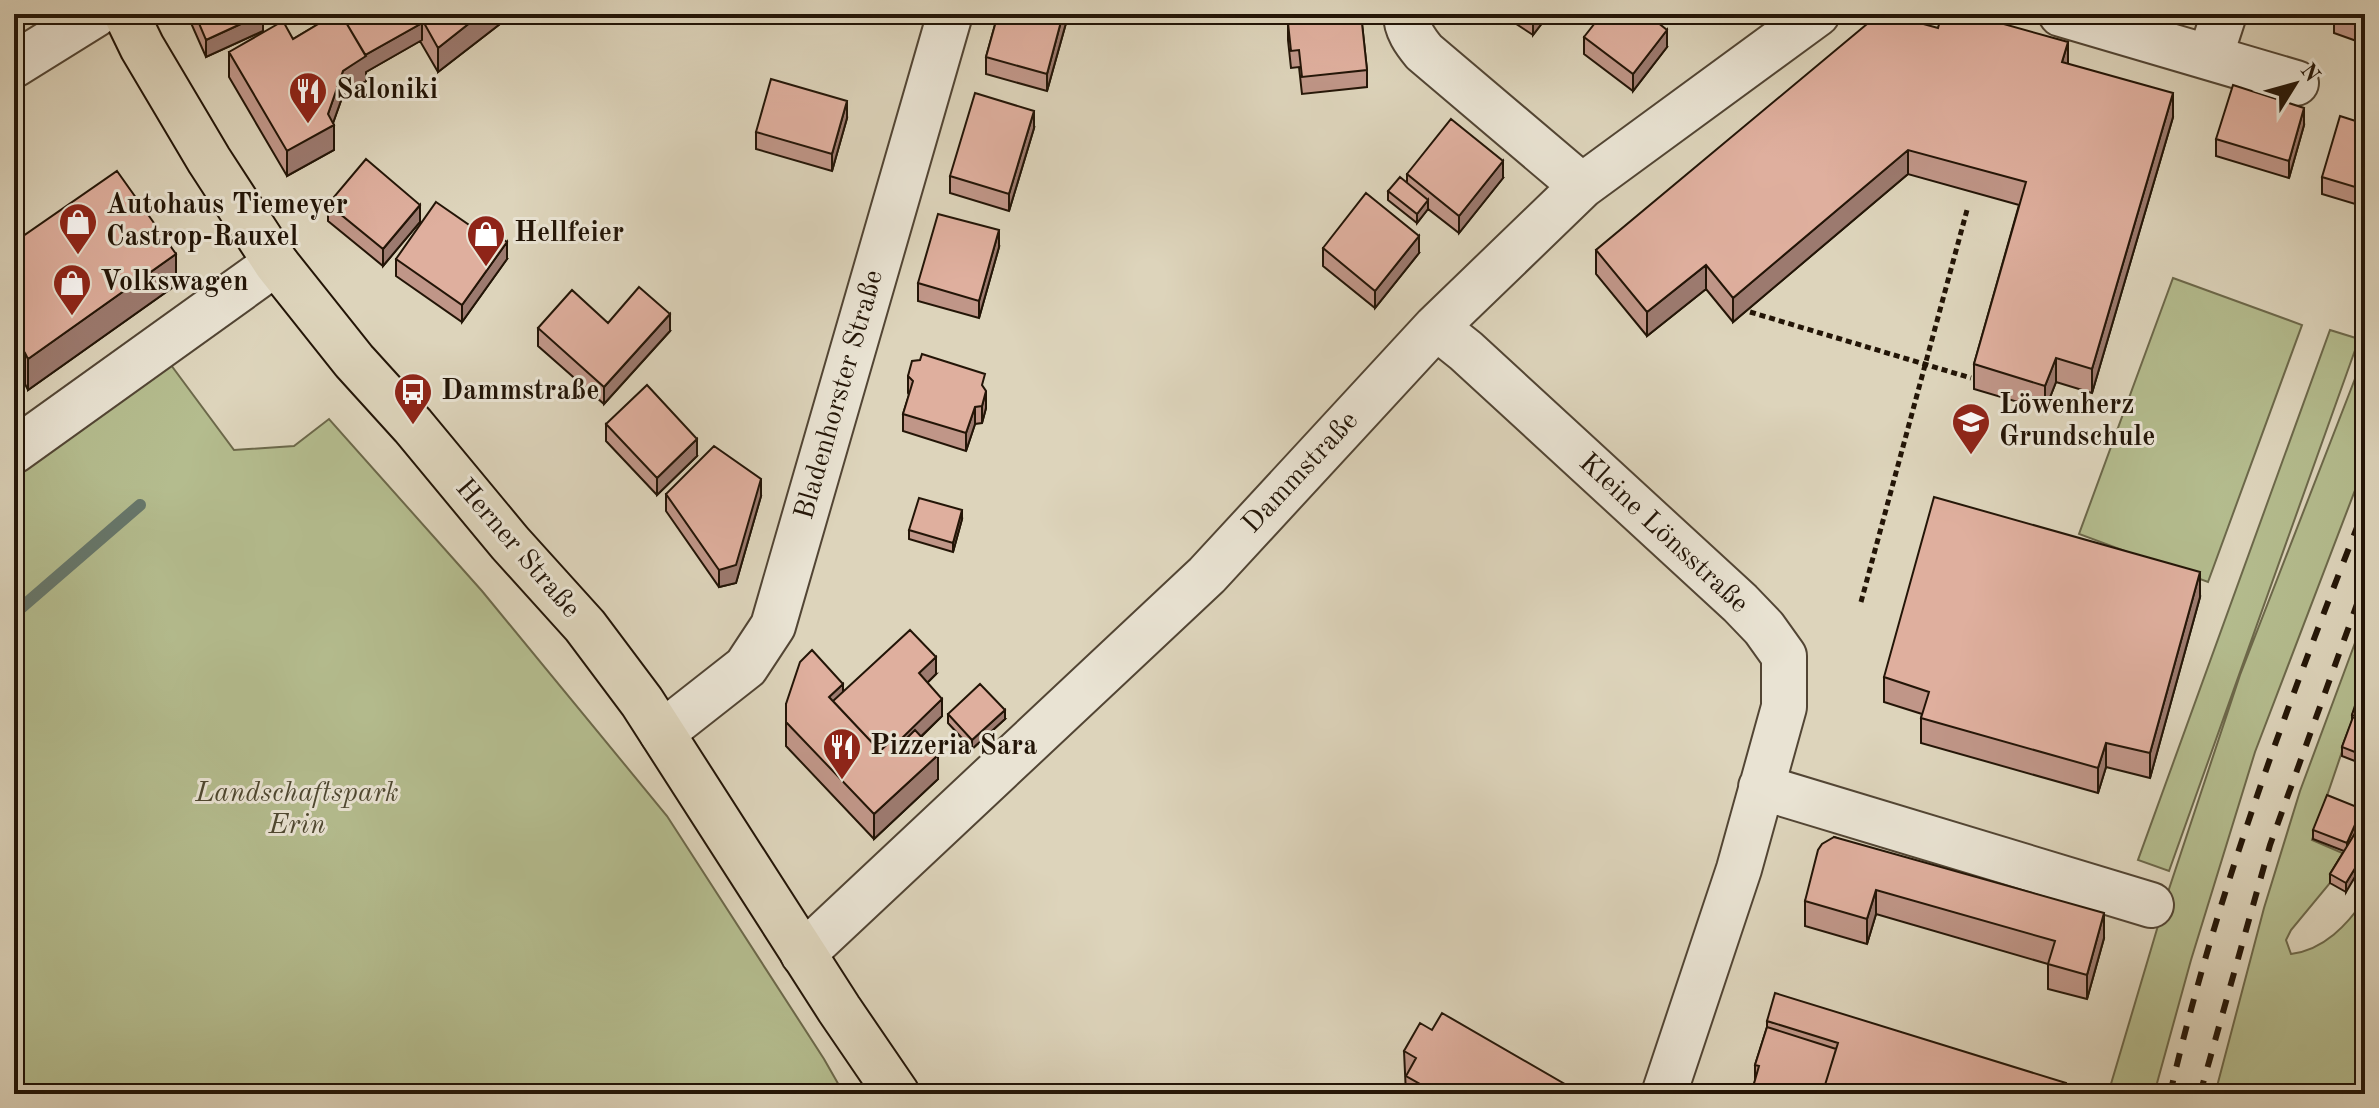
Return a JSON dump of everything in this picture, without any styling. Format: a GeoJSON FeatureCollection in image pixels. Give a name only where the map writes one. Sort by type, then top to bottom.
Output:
{"type":"FeatureCollection","features":[{"type":"Feature","properties":{"kind":"main road","name":"Herner Straße"},"geometry":{"type":"LineString","coordinates":[[126,14],[209,160],[276,263],[354,361],[585,626],[662,733],[803,954],[897,1094]]}},
{"type":"Feature","properties":{"kind":"street"},"geometry":{"type":"LineString","coordinates":[[14,65],[96,14]]}},
{"type":"Feature","properties":{"kind":"street","name":"Bladenhorster Straße"},"geometry":{"type":"LineString","coordinates":[[662,733],[746,667],[773,626],[950,14]]}},
{"type":"Feature","properties":{"kind":"street"},"geometry":{"type":"LineString","coordinates":[[1406,14],[1406,22],[1414,39],[1424,52],[1582,186]]}},
{"type":"Feature","properties":{"kind":"street","name":"Dammstraße"},"geometry":{"type":"LineString","coordinates":[[803,954],[1207,575],[1436,327],[1582,186],[1817,14]]}},
{"type":"Feature","properties":{"kind":"street"},"geometry":{"type":"LineString","coordinates":[[2061,14],[2296,83]]}},
{"type":"Feature","properties":{"kind":"street"},"geometry":{"type":"LineString","coordinates":[[2210,57],[2224,14]]}},
{"type":"Feature","properties":{"kind":"street"},"geometry":{"type":"LineString","coordinates":[[14,451],[276,263]]}},
{"type":"Feature","properties":{"kind":"street","name":"Kleine Lönsstraße"},"geometry":{"type":"LineString","coordinates":[[1436,327],[1466,351],[1764,628],[1784,656],[1784,707],[1739,869],[1664,1094]]}},
{"type":"Feature","properties":{"kind":"street"},"geometry":{"type":"LineString","coordinates":[[1761,787],[2151,905]]}},
{"type":"Feature","properties":{"kind":"path"},"geometry":{"type":"LineString","coordinates":[[1861,602],[1967,210]]}},
{"type":"Feature","properties":{"kind":"path"},"geometry":{"type":"LineString","coordinates":[[1750,312],[1971,378]]}},
{"type":"Feature","properties":{"kind":"green space"},"geometry":{"type":"Polygon","coordinates":[[[2173,278],[2302,325],[2208,582],[2079,534],[2173,278]]]}},
{"type":"Feature","properties":{"kind":"green space"},"geometry":{"type":"Polygon","coordinates":[[[2330,330],[2359,339],[2169,871],[2138,860],[2330,330]]]}},
{"type":"Feature","properties":{"kind":"green space","name":"Landschaftspark Erin"},"geometry":{"type":"Polygon","coordinates":[[[148,334],[234,450],[294,446],[329,419],[482,591],[667,816],[844,1094],[14,1094],[14,429],[148,334]]]}},
{"type":"Feature","properties":{"kind":"green space"},"geometry":{"type":"Polygon","coordinates":[[[2365,353],[2365,464],[2255,752],[2191,960],[2154,1094],[2108,1094],[2168,892],[2240,675],[2365,353]]]}},
{"type":"Feature","properties":{"kind":"green space"},"geometry":{"type":"Polygon","coordinates":[[[2365,616],[2365,684],[2312,840],[2347,855],[2330,883],[2286,940],[2291,954],[2324,942],[2342,927],[2365,899],[2365,1094],[2215,1094],[2264,908],[2300,791],[2365,616]]]}},
{"type":"Feature","properties":{"kind":"building"},"geometry":{"type":"Polygon","coordinates":[[[195,14],[262,14],[206,40],[195,14]]]}},
{"type":"Feature","properties":{"kind":"building"},"geometry":{"type":"Polygon","coordinates":[[[335,14],[341,14],[366,56],[343,71],[328,114],[334,125],[287,151],[229,52],[283,21],[293,39],[335,14]]]}},
{"type":"Feature","properties":{"kind":"building"},"geometry":{"type":"Polygon","coordinates":[[[341,14],[417,14],[422,23],[365,55],[341,14]]]}},
{"type":"Feature","properties":{"kind":"building"},"geometry":{"type":"Polygon","coordinates":[[[419,14],[481,14],[438,48],[419,14]]]}},
{"type":"Feature","properties":{"kind":"building"},"geometry":{"type":"Polygon","coordinates":[[[998,14],[1063,14],[1047,74],[986,57],[998,14]]]}},
{"type":"Feature","properties":{"kind":"building"},"geometry":{"type":"Polygon","coordinates":[[[1303,14],[1361,14],[1367,70],[1302,77],[1299,50],[1291,51],[1288,23],[1304,21],[1303,14]]]}},
{"type":"Feature","properties":{"kind":"building"},"geometry":{"type":"Polygon","coordinates":[[[1602,14],[1647,14],[1667,30],[1633,74],[1584,37],[1602,14]]]}},
{"type":"Feature","properties":{"kind":"building"},"geometry":{"type":"Polygon","coordinates":[[[1879,14],[1938,28],[1942,14],[1968,14],[2068,42],[2062,62],[2173,93],[2092,369],[2056,358],[2045,386],[1974,364],[2026,182],[1908,150],[1733,298],[1706,265],[1647,312],[1596,250],[1879,14]]]}},
{"type":"Feature","properties":{"kind":"building"},"geometry":{"type":"Polygon","coordinates":[[[2365,14],[2365,27],[2334,16],[2365,14]]]}},
{"type":"Feature","properties":{"kind":"building"},"geometry":{"type":"Polygon","coordinates":[[[771,79],[847,101],[832,154],[756,132],[771,79]]]}},
{"type":"Feature","properties":{"kind":"building"},"geometry":{"type":"Polygon","coordinates":[[[2233,85],[2304,108],[2289,161],[2216,139],[2233,85]]]}},
{"type":"Feature","properties":{"kind":"building"},"geometry":{"type":"Polygon","coordinates":[[[975,93],[1034,111],[1009,194],[950,176],[975,93]]]}},
{"type":"Feature","properties":{"kind":"building"},"geometry":{"type":"Polygon","coordinates":[[[2340,116],[2365,124],[2365,190],[2322,177],[2340,116]]]}},
{"type":"Feature","properties":{"kind":"building"},"geometry":{"type":"Polygon","coordinates":[[[1451,119],[1503,161],[1459,216],[1407,174],[1451,119]]]}},
{"type":"Feature","properties":{"kind":"building"},"geometry":{"type":"Polygon","coordinates":[[[366,159],[420,205],[383,249],[328,204],[366,159]]]}},
{"type":"Feature","properties":{"kind":"building","name":"Volkswagen"},"geometry":{"type":"Polygon","coordinates":[[[117,171],[176,254],[28,359],[25,353],[14,361],[14,223],[23,236],[117,171]]]}},
{"type":"Feature","properties":{"kind":"building"},"geometry":{"type":"Polygon","coordinates":[[[1400,177],[1428,200],[1417,214],[1388,191],[1400,177]]]}},
{"type":"Feature","properties":{"kind":"building"},"geometry":{"type":"Polygon","coordinates":[[[1366,193],[1419,236],[1375,291],[1323,248],[1366,193]]]}},
{"type":"Feature","properties":{"kind":"building"},"geometry":{"type":"Polygon","coordinates":[[[436,202],[478,231],[482,225],[507,242],[462,305],[396,259],[436,202]]]}},
{"type":"Feature","properties":{"kind":"building"},"geometry":{"type":"Polygon","coordinates":[[[938,214],[999,230],[979,301],[918,283],[938,214]]]}},
{"type":"Feature","properties":{"kind":"building"},"geometry":{"type":"Polygon","coordinates":[[[639,287],[670,314],[604,387],[538,328],[572,290],[608,323],[639,287]]]}},
{"type":"Feature","properties":{"kind":"building"},"geometry":{"type":"Polygon","coordinates":[[[922,354],[985,374],[982,385],[986,391],[982,406],[975,407],[966,433],[903,414],[913,381],[908,376],[912,361],[920,360],[922,354]]]}},
{"type":"Feature","properties":{"kind":"building"},"geometry":{"type":"Polygon","coordinates":[[[647,385],[697,439],[657,478],[606,424],[647,385]]]}},
{"type":"Feature","properties":{"kind":"building"},"geometry":{"type":"Polygon","coordinates":[[[714,446],[761,479],[736,565],[719,570],[666,494],[714,446]]]}},
{"type":"Feature","properties":{"kind":"building"},"geometry":{"type":"Polygon","coordinates":[[[1934,497],[2200,572],[2150,753],[2106,743],[2098,768],[1921,718],[1929,692],[1884,677],[1934,497]]]}},
{"type":"Feature","properties":{"kind":"building"},"geometry":{"type":"Polygon","coordinates":[[[919,498],[962,510],[953,543],[909,530],[919,498]]]}},
{"type":"Feature","properties":{"kind":"building"},"geometry":{"type":"Polygon","coordinates":[[[910,630],[936,657],[919,673],[942,699],[898,742],[894,738],[880,751],[833,701],[910,630]]]}},
{"type":"Feature","properties":{"kind":"building"},"geometry":{"type":"Polygon","coordinates":[[[812,650],[843,684],[829,697],[880,751],[894,738],[900,745],[915,730],[938,755],[874,814],[786,722],[786,704],[800,662],[812,650]]]}},
{"type":"Feature","properties":{"kind":"building"},"geometry":{"type":"Polygon","coordinates":[[[980,684],[1005,710],[972,740],[948,714],[980,684]]]}},
{"type":"Feature","properties":{"kind":"building"},"geometry":{"type":"Polygon","coordinates":[[[2362,684],[2365,685],[2365,720],[2352,715],[2362,684]]]}},
{"type":"Feature","properties":{"kind":"building"},"geometry":{"type":"Polygon","coordinates":[[[2353,717],[2365,722],[2365,756],[2342,747],[2353,717]]]}},
{"type":"Feature","properties":{"kind":"building"},"geometry":{"type":"Polygon","coordinates":[[[2327,795],[2362,809],[2347,843],[2313,830],[2327,795]]]}},
{"type":"Feature","properties":{"kind":"building"},"geometry":{"type":"Polygon","coordinates":[[[2365,817],[2365,852],[2346,883],[2330,874],[2365,817]]]}},
{"type":"Feature","properties":{"kind":"building"},"geometry":{"type":"Polygon","coordinates":[[[1834,837],[2104,913],[2087,975],[2048,964],[2055,941],[1876,890],[1867,919],[1805,901],[1818,850],[1834,837]]]}},
{"type":"Feature","properties":{"kind":"building"},"geometry":{"type":"Polygon","coordinates":[[[1775,993],[2066,1083],[2064,1094],[1832,1094],[1833,1091],[1826,1089],[1825,1085],[1838,1043],[1767,1021],[1775,993]]]}},
{"type":"Feature","properties":{"kind":"building"},"geometry":{"type":"Polygon","coordinates":[[[1442,1013],[1582,1094],[1438,1094],[1406,1076],[1416,1058],[1404,1051],[1420,1023],[1432,1030],[1442,1013]]]}},
{"type":"Feature","properties":{"kind":"building"},"geometry":{"type":"Polygon","coordinates":[[[1767,1027],[1836,1049],[1825,1085],[1826,1094],[1751,1094],[1759,1066],[1755,1065],[1767,1027]]]}},
{"type":"Feature","properties":{"kind":"waterway"},"geometry":{"type":"LineString","coordinates":[[14,614],[140,505]]}},
{"type":"Feature","properties":{"kind":"railway"},"geometry":{"type":"LineString","coordinates":[[2170,1094],[2232,871],[2282,724],[2365,507]]}},
{"type":"Feature","properties":{"kind":"railway"},"geometry":{"type":"LineString","coordinates":[[2200,1094],[2270,845],[2365,582]]}},
{"type":"Feature","properties":{"kind":"place","name":"Saloniki"},"geometry":{"type":"Point","coordinates":[308,125]}},
{"type":"Feature","properties":{"kind":"place","name":"Autohaus Tiemeyer Castrop-Rauxel"},"geometry":{"type":"Point","coordinates":[78,256]}},
{"type":"Feature","properties":{"kind":"place","name":"Hellfeier"},"geometry":{"type":"Point","coordinates":[486,268]}},
{"type":"Feature","properties":{"kind":"place","name":"Volkswagen"},"geometry":{"type":"Point","coordinates":[72,317]}},
{"type":"Feature","properties":{"kind":"place","name":"Dammstraße"},"geometry":{"type":"Point","coordinates":[413,426]}},
{"type":"Feature","properties":{"kind":"place","name":"Löwenherz Grundschule"},"geometry":{"type":"Point","coordinates":[1971,456]}},
{"type":"Feature","properties":{"kind":"place","name":"Pizzeria Sara"},"geometry":{"type":"Point","coordinates":[842,781]}}]}
